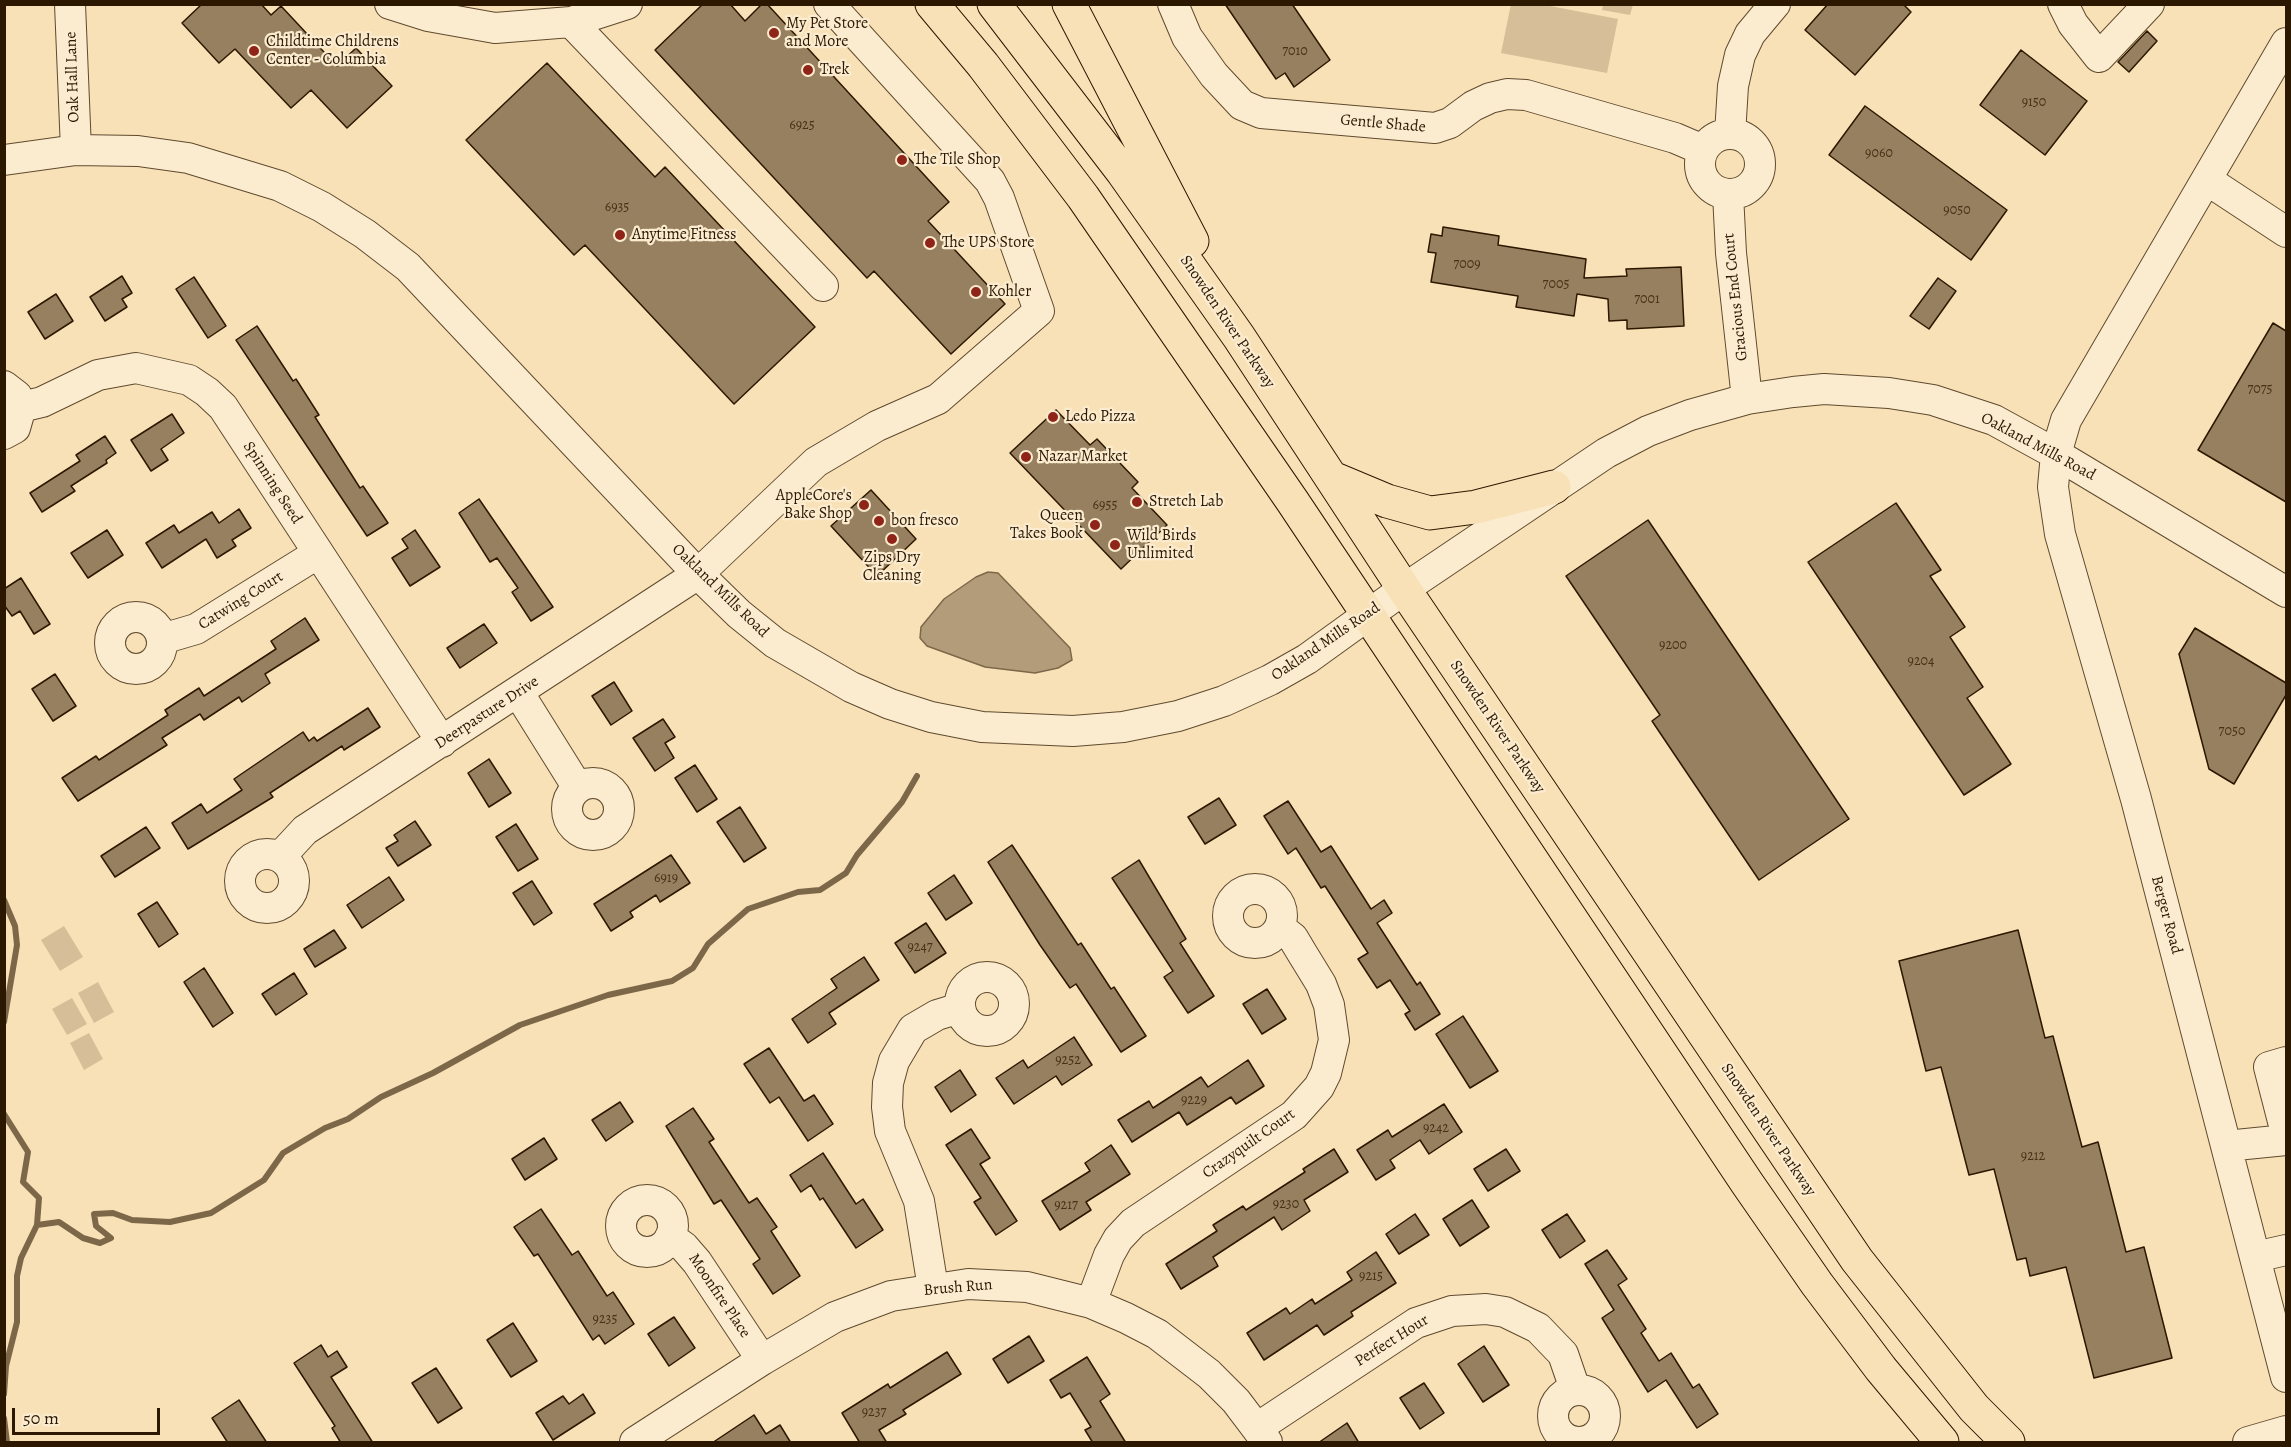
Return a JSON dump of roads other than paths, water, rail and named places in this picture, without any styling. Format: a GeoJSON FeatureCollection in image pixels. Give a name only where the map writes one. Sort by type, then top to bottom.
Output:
{"type":"FeatureCollection","features":[{"type":"Feature","properties":{"kind":"main road"},"geometry":{"type":"LineString","coordinates":[[932,4],[983,65],[1083,196],[1368,615],[1817,1284],[1881,1369],[1942,1443]]}},
{"type":"Feature","properties":{"kind":"main road","name":"Snowden River Parkway"},"geometry":{"type":"LineString","coordinates":[[994,4],[1122,171],[1239,337],[1404,589],[1857,1260],[1966,1399],[2008,1443]]}},
{"type":"Feature","properties":{"kind":"main road"},"geometry":{"type":"LineString","coordinates":[[1069,4],[1190,235],[1239,337]]}},
{"type":"Feature","properties":{"kind":"main road"},"geometry":{"type":"LineString","coordinates":[[1332,478],[1387,501],[1430,513],[1476,507],[1554,487]]}},
{"type":"Feature","properties":{"kind":"street","name":"Oak Hall Lane"},"geometry":{"type":"LineString","coordinates":[[70,4],[76,150]]}},
{"type":"Feature","properties":{"kind":"street"},"geometry":{"type":"LineString","coordinates":[[390,4],[439,19],[495,28],[571,22],[627,4]]}},
{"type":"Feature","properties":{"kind":"street","name":"Deerpasture Drive"},"geometry":{"type":"LineString","coordinates":[[280,857],[305,830],[698,574],[816,462],[877,426],[938,399],[1039,311],[990,181],[829,4]]}},
{"type":"Feature","properties":{"kind":"street","name":"Gentle Shade"},"geometry":{"type":"LineString","coordinates":[[1173,4],[1187,37],[1214,75],[1242,105],[1261,113],[1435,128],[1450,123],[1473,106],[1490,98],[1507,94],[1526,95],[1675,138],[1704,150]]}},
{"type":"Feature","properties":{"kind":"street"},"geometry":{"type":"LineString","coordinates":[[1730,134],[1733,86],[1740,55],[1750,34],[1775,4]]}},
{"type":"Feature","properties":{"kind":"street"},"geometry":{"type":"LineString","coordinates":[[2063,4],[2073,24],[2099,57],[2149,4]]}},
{"type":"Feature","properties":{"kind":"street"},"geometry":{"type":"LineString","coordinates":[[571,22],[823,286]]}},
{"type":"Feature","properties":{"kind":"street","name":"Berger Road"},"geometry":{"type":"LineString","coordinates":[[2286,43],[2066,420],[2056,454],[2053,487],[2060,534],[2135,794],[2255,1257],[2277,1305],[2286,1377]]}},
{"type":"Feature","properties":{"kind":"street"},"geometry":{"type":"LineString","coordinates":[[1730,134],[1750,141],[1757,151],[1760,164],[1758,176],[1750,186],[1741,192],[1728,194],[1711,188],[1700,168],[1704,150],[1719,136],[1730,134]]}},
{"type":"Feature","properties":{"kind":"street","name":"Oakland Mills Road"},"geometry":{"type":"LineString","coordinates":[[4,160],[76,150],[158,154],[188,158],[234,170],[280,186],[322,207],[366,234],[408,267],[698,574],[739,614],[775,643],[851,687],[890,704],[931,717],[982,727],[1073,731],[1123,727],[1178,716],[1224,701],[1270,680],[1307,659],[1404,589],[1554,487],[1606,453],[1648,431],[1690,415],[1747,399],[1824,389],[1889,393],[1933,400],[1994,420],[2056,454],[2286,592]]}},
{"type":"Feature","properties":{"kind":"street"},"geometry":{"type":"LineString","coordinates":[[2207,180],[2286,232]]}},
{"type":"Feature","properties":{"kind":"street","name":"Gracious End Court"},"geometry":{"type":"LineString","coordinates":[[1728,194],[1731,253],[1747,399]]}},
{"type":"Feature","properties":{"kind":"street","name":"Spinning Seed"},"geometry":{"type":"LineString","coordinates":[[4,434],[15,428],[13,396],[42,402],[98,375],[119,370],[152,370],[189,380],[207,392],[223,407],[442,742]]}},
{"type":"Feature","properties":{"kind":"street","name":"Catwing Court"},"geometry":{"type":"LineString","coordinates":[[162,639],[196,629],[317,554]]}},
{"type":"Feature","properties":{"kind":"street"},"geometry":{"type":"LineString","coordinates":[[518,692],[578,788]]}},
{"type":"Feature","properties":{"kind":"street","name":"Crazyquilt Court"},"geometry":{"type":"LineString","coordinates":[[1090,1303],[1114,1247],[1133,1223],[1294,1115],[1319,1087],[1326,1073],[1334,1040],[1329,1005],[1321,984],[1302,952],[1293,938],[1280,928]]}},
{"type":"Feature","properties":{"kind":"street"},"geometry":{"type":"LineString","coordinates":[[933,1288],[919,1202],[890,1131],[887,1107],[888,1083],[894,1061],[913,1029],[931,1017],[960,1008]]}},
{"type":"Feature","properties":{"kind":"street"},"geometry":{"type":"LineString","coordinates":[[2286,1062],[2269,1067],[2286,1133]]}},
{"type":"Feature","properties":{"kind":"street"},"geometry":{"type":"LineString","coordinates":[[2226,1146],[2286,1140]]}},
{"type":"Feature","properties":{"kind":"street","name":"Moonfire Place"},"geometry":{"type":"LineString","coordinates":[[670,1237],[684,1247],[697,1262],[762,1360]]}},
{"type":"Feature","properties":{"kind":"street"},"geometry":{"type":"LineString","coordinates":[[2255,1257],[2286,1250]]}},
{"type":"Feature","properties":{"kind":"street","name":"Brush Run"},"geometry":{"type":"LineString","coordinates":[[646,1440],[762,1360],[835,1317],[891,1296],[968,1284],[1017,1286],[1090,1303],[1157,1334],[1209,1374],[1262,1435]]}},
{"type":"Feature","properties":{"kind":"street","name":"Perfect Hour"},"geometry":{"type":"LineString","coordinates":[[1262,1435],[1416,1323],[1452,1311],[1486,1309],[1504,1312],[1538,1328],[1563,1354],[1575,1389]]}},
{"type":"Feature","properties":{"kind":"street"},"geometry":{"type":"LineString","coordinates":[[2248,1443],[2286,1431]]}},
{"type":"Feature","properties":{"kind":"waterway"},"geometry":{"type":"LineString","coordinates":[[37,1225],[59,1222],[83,1238],[100,1243],[111,1238],[96,1226],[94,1214],[113,1213],[132,1220],[170,1222],[211,1213],[264,1180],[283,1153],[325,1128],[348,1119],[381,1097],[433,1073],[520,1025],[608,995],[672,981],[693,968],[708,944],[748,909],[798,892],[820,890],[846,873],[857,855],[902,802],[917,776]]}},
{"type":"Feature","properties":{"kind":"waterway"},"geometry":{"type":"LineString","coordinates":[[4,900],[15,926],[17,945],[4,1022]]}},
{"type":"Feature","properties":{"kind":"waterway"},"geometry":{"type":"LineString","coordinates":[[4,1114],[28,1152],[23,1182],[39,1198],[37,1225],[21,1258],[17,1276],[17,1322],[6,1366],[4,1394]]}},
{"type":"Feature","properties":{"kind":"waterway"},"geometry":{"type":"LineString","coordinates":[[4,1418],[7,1442]]}},
{"type":"Feature","properties":{"kind":"place","name":"My Pet Store and More"},"geometry":{"type":"Point","coordinates":[774,33]}},
{"type":"Feature","properties":{"kind":"place","name":"Childtime Childrens Center - Columbia"},"geometry":{"type":"Point","coordinates":[254,51]}},
{"type":"Feature","properties":{"kind":"place","name":"Trek"},"geometry":{"type":"Point","coordinates":[808,70]}},
{"type":"Feature","properties":{"kind":"place","name":"The Tile Shop"},"geometry":{"type":"Point","coordinates":[902,160]}},
{"type":"Feature","properties":{"kind":"place","name":"Anytime Fitness"},"geometry":{"type":"Point","coordinates":[620,235]}},
{"type":"Feature","properties":{"kind":"place","name":"The UPS Store"},"geometry":{"type":"Point","coordinates":[930,243]}},
{"type":"Feature","properties":{"kind":"place","name":"Kohler"},"geometry":{"type":"Point","coordinates":[976,292]}},
{"type":"Feature","properties":{"kind":"place","name":"Ledo Pizza"},"geometry":{"type":"Point","coordinates":[1053,417]}},
{"type":"Feature","properties":{"kind":"place","name":"Nazar Market"},"geometry":{"type":"Point","coordinates":[1026,457]}},
{"type":"Feature","properties":{"kind":"place","name":"Stretch Lab"},"geometry":{"type":"Point","coordinates":[1137,502]}},
{"type":"Feature","properties":{"kind":"place","name":"AppleCore's Bake Shop"},"geometry":{"type":"Point","coordinates":[864,505]}},
{"type":"Feature","properties":{"kind":"place","name":"bon fresco"},"geometry":{"type":"Point","coordinates":[879,521]}},
{"type":"Feature","properties":{"kind":"place","name":"Queen Takes Book"},"geometry":{"type":"Point","coordinates":[1095,525]}},
{"type":"Feature","properties":{"kind":"place","name":"Zips Dry Cleaning"},"geometry":{"type":"Point","coordinates":[892,539]}},
{"type":"Feature","properties":{"kind":"place","name":"Wild Birds Unlimited"},"geometry":{"type":"Point","coordinates":[1115,545]}}]}
